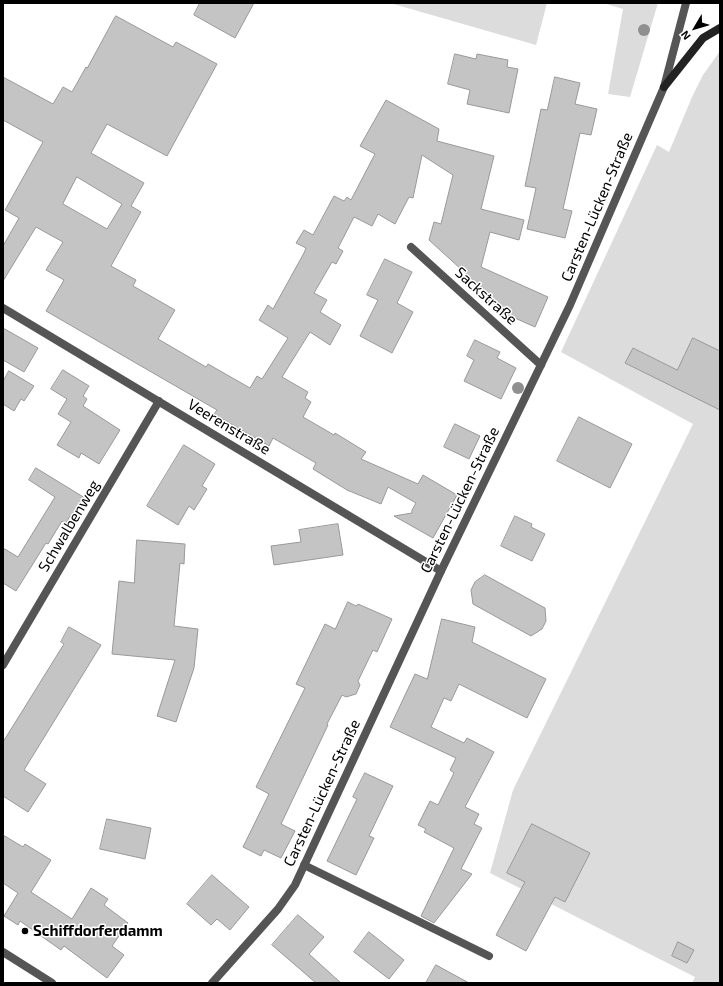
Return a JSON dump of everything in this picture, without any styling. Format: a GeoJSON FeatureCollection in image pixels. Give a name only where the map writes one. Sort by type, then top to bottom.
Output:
{"type":"FeatureCollection","features":[{"type":"Feature","properties":{"kind":"main road"},"geometry":{"type":"LineString","coordinates":[[664,87],[703,38],[720,28]]}},
{"type":"Feature","properties":{"kind":"street","name":"Carsten-Lücken-Straße"},"geometry":{"type":"LineString","coordinates":[[212,983],[278,909],[295,885],[441,571],[570,305],[664,87],[686,3]]}},
{"type":"Feature","properties":{"kind":"street","name":"Sackstraße"},"geometry":{"type":"LineString","coordinates":[[411,247],[541,365]]}},
{"type":"Feature","properties":{"kind":"street","name":"Veerenstraße"},"geometry":{"type":"LineString","coordinates":[[3,308],[441,571]]}},
{"type":"Feature","properties":{"kind":"street","name":"Schwalbenweg"},"geometry":{"type":"LineString","coordinates":[[3,665],[159,401]]}},
{"type":"Feature","properties":{"kind":"street"},"geometry":{"type":"LineString","coordinates":[[304,865],[489,956]]}},
{"type":"Feature","properties":{"kind":"street"},"geometry":{"type":"LineString","coordinates":[[3,952],[52,983]]}},
{"type":"Feature","properties":{"kind":"shaded area"},"geometry":{"type":"Polygon","coordinates":[[[390,3],[547,3],[536,45],[390,3]]]}},
{"type":"Feature","properties":{"kind":"shaded area"},"geometry":{"type":"Polygon","coordinates":[[[603,3],[658,3],[630,97],[608,94],[623,9],[603,3]]]}},
{"type":"Feature","properties":{"kind":"shaded area"},"geometry":{"type":"Polygon","coordinates":[[[720,51],[720,983],[692,983],[695,977],[490,873],[513,790],[693,424],[561,352],[657,145],[669,152],[703,75],[720,51]]]}},
{"type":"Feature","properties":{"kind":"building"},"geometry":{"type":"Polygon","coordinates":[[[200,3],[254,3],[235,38],[194,15],[200,3]]]}},
{"type":"Feature","properties":{"kind":"building"},"geometry":{"type":"Polygon","coordinates":[[[116,16],[173,47],[176,42],[217,64],[167,156],[107,124],[91,153],[144,183],[131,206],[141,212],[111,266],[136,280],[133,286],[175,310],[158,339],[206,367],[208,364],[250,388],[257,376],[262,379],[288,338],[259,320],[268,305],[273,309],[304,253],[306,248],[296,243],[304,230],[313,235],[334,196],[344,201],[347,197],[351,200],[375,154],[360,146],[386,100],[439,129],[437,141],[494,156],[481,209],[524,220],[519,240],[490,232],[481,267],[548,297],[535,327],[497,310],[499,306],[481,298],[485,291],[429,240],[434,222],[441,224],[453,175],[422,155],[413,198],[409,197],[395,224],[378,214],[372,226],[354,217],[338,248],[343,251],[336,264],[332,262],[314,293],[327,300],[320,312],[341,325],[330,345],[310,332],[282,377],[308,392],[305,398],[311,402],[303,417],[334,435],[335,433],[366,452],[361,459],[418,484],[423,475],[457,495],[433,538],[394,516],[412,513],[416,503],[388,487],[381,504],[347,490],[313,469],[316,463],[273,438],[269,446],[214,414],[217,410],[46,311],[64,280],[46,270],[63,242],[36,227],[3,281],[3,246],[19,218],[5,210],[43,142],[3,120],[3,77],[53,104],[63,87],[72,92],[86,67],[87,68],[116,16]],[[77,177],[63,204],[107,229],[122,204],[77,177]]]}},
{"type":"Feature","properties":{"kind":"building"},"geometry":{"type":"Polygon","coordinates":[[[455,54],[476,59],[477,54],[508,60],[507,67],[518,69],[509,113],[467,104],[470,90],[448,84],[455,54]]]}},
{"type":"Feature","properties":{"kind":"building"},"geometry":{"type":"Polygon","coordinates":[[[555,77],[580,83],[575,104],[597,109],[591,135],[580,133],[563,209],[572,211],[565,238],[527,229],[536,188],[525,186],[541,109],[547,110],[555,77]]]}},
{"type":"Feature","properties":{"kind":"building"},"geometry":{"type":"Polygon","coordinates":[[[385,259],[412,272],[397,303],[413,312],[392,353],[360,336],[378,300],[367,295],[385,259]]]}},
{"type":"Feature","properties":{"kind":"building"},"geometry":{"type":"Polygon","coordinates":[[[3,328],[38,348],[24,372],[3,360],[3,328]]]}},
{"type":"Feature","properties":{"kind":"building"},"geometry":{"type":"Polygon","coordinates":[[[693,338],[720,351],[720,410],[625,363],[633,348],[677,370],[693,338]]]}},
{"type":"Feature","properties":{"kind":"building"},"geometry":{"type":"Polygon","coordinates":[[[475,340],[500,352],[497,358],[516,368],[501,399],[464,381],[474,360],[467,356],[475,340]]]}},
{"type":"Feature","properties":{"kind":"building"},"geometry":{"type":"Polygon","coordinates":[[[63,370],[89,386],[83,396],[87,399],[83,406],[120,430],[99,464],[81,453],[79,458],[57,445],[71,422],[58,414],[67,399],[51,389],[63,370]]]}},
{"type":"Feature","properties":{"kind":"building"},"geometry":{"type":"Polygon","coordinates":[[[9,371],[34,386],[24,401],[21,399],[14,411],[3,404],[3,382],[9,371]]]}},
{"type":"Feature","properties":{"kind":"building"},"geometry":{"type":"Polygon","coordinates":[[[579,417],[632,444],[610,488],[557,461],[579,417]]]}},
{"type":"Feature","properties":{"kind":"building"},"geometry":{"type":"Polygon","coordinates":[[[455,424],[480,436],[469,459],[444,447],[455,424]]]}},
{"type":"Feature","properties":{"kind":"building"},"geometry":{"type":"Polygon","coordinates":[[[184,445],[215,464],[202,486],[207,489],[194,510],[189,506],[178,525],[147,506],[184,445]]]}},
{"type":"Feature","properties":{"kind":"building"},"geometry":{"type":"Polygon","coordinates":[[[36,468],[85,498],[73,518],[70,516],[66,523],[62,521],[48,544],[46,543],[16,591],[3,583],[3,548],[18,557],[55,497],[29,480],[36,468]]]}},
{"type":"Feature","properties":{"kind":"building"},"geometry":{"type":"Polygon","coordinates":[[[515,516],[532,524],[531,527],[545,534],[532,561],[501,546],[515,516]]]}},
{"type":"Feature","properties":{"kind":"building"},"geometry":{"type":"Polygon","coordinates":[[[338,524],[343,555],[274,565],[271,546],[301,542],[299,530],[338,524]]]}},
{"type":"Feature","properties":{"kind":"building"},"geometry":{"type":"Polygon","coordinates":[[[137,540],[185,544],[184,564],[180,563],[174,626],[198,629],[194,668],[176,722],[157,716],[175,660],[112,654],[119,581],[134,583],[137,540]]]}},
{"type":"Feature","properties":{"kind":"building"},"geometry":{"type":"Polygon","coordinates":[[[485,575],[545,608],[546,621],[542,629],[531,636],[473,604],[471,590],[475,582],[485,575]]]}},
{"type":"Feature","properties":{"kind":"building"},"geometry":{"type":"Polygon","coordinates":[[[348,602],[356,606],[358,604],[392,619],[377,652],[373,650],[358,681],[360,685],[356,694],[346,697],[342,695],[327,724],[328,725],[281,824],[295,831],[281,858],[264,850],[261,856],[243,847],[269,794],[256,787],[305,688],[296,684],[325,624],[335,629],[348,602]]]}},
{"type":"Feature","properties":{"kind":"building"},"geometry":{"type":"Polygon","coordinates":[[[442,619],[475,627],[472,642],[546,679],[527,718],[459,684],[451,701],[444,698],[431,727],[464,743],[467,738],[494,752],[465,807],[479,814],[474,824],[482,828],[461,869],[472,874],[434,923],[421,916],[454,848],[424,832],[426,829],[418,825],[430,801],[438,805],[454,773],[450,770],[456,758],[390,727],[415,674],[427,679],[442,619]]]}},
{"type":"Feature","properties":{"kind":"building"},"geometry":{"type":"Polygon","coordinates":[[[69,627],[101,645],[24,770],[46,784],[28,812],[3,796],[3,742],[64,644],[61,642],[69,627]]]}},
{"type":"Feature","properties":{"kind":"building"},"geometry":{"type":"Polygon","coordinates":[[[365,773],[393,786],[369,836],[374,838],[356,875],[327,861],[357,799],[353,797],[365,773]]]}},
{"type":"Feature","properties":{"kind":"building"},"geometry":{"type":"Polygon","coordinates":[[[107,819],[151,828],[145,859],[100,849],[107,819]]]}},
{"type":"Feature","properties":{"kind":"building"},"geometry":{"type":"Polygon","coordinates":[[[532,824],[590,853],[565,902],[555,897],[526,951],[496,935],[525,882],[507,873],[532,824]]]}},
{"type":"Feature","properties":{"kind":"building"},"geometry":{"type":"Polygon","coordinates":[[[3,835],[23,847],[25,844],[51,860],[31,892],[72,919],[91,888],[108,899],[104,905],[128,923],[112,946],[124,955],[107,978],[64,946],[61,950],[20,921],[18,925],[4,916],[18,893],[3,883],[3,835]]]}},
{"type":"Feature","properties":{"kind":"building"},"geometry":{"type":"Polygon","coordinates":[[[212,875],[249,907],[230,930],[217,919],[211,925],[187,904],[212,875]]]}},
{"type":"Feature","properties":{"kind":"building"},"geometry":{"type":"Polygon","coordinates":[[[298,915],[324,937],[309,954],[341,983],[316,983],[272,945],[298,915]]]}},
{"type":"Feature","properties":{"kind":"building"},"geometry":{"type":"Polygon","coordinates":[[[369,932],[404,960],[389,979],[354,952],[369,932]]]}},
{"type":"Feature","properties":{"kind":"building"},"geometry":{"type":"Polygon","coordinates":[[[678,942],[694,950],[687,963],[672,956],[678,942]]]}},
{"type":"Feature","properties":{"kind":"building"},"geometry":{"type":"Polygon","coordinates":[[[436,965],[469,983],[426,983],[436,965]]]}},
{"type":"Feature","properties":{"kind":"place","name":"Schiffdorferdamm"},"geometry":{"type":"Point","coordinates":[25,931]}}]}
